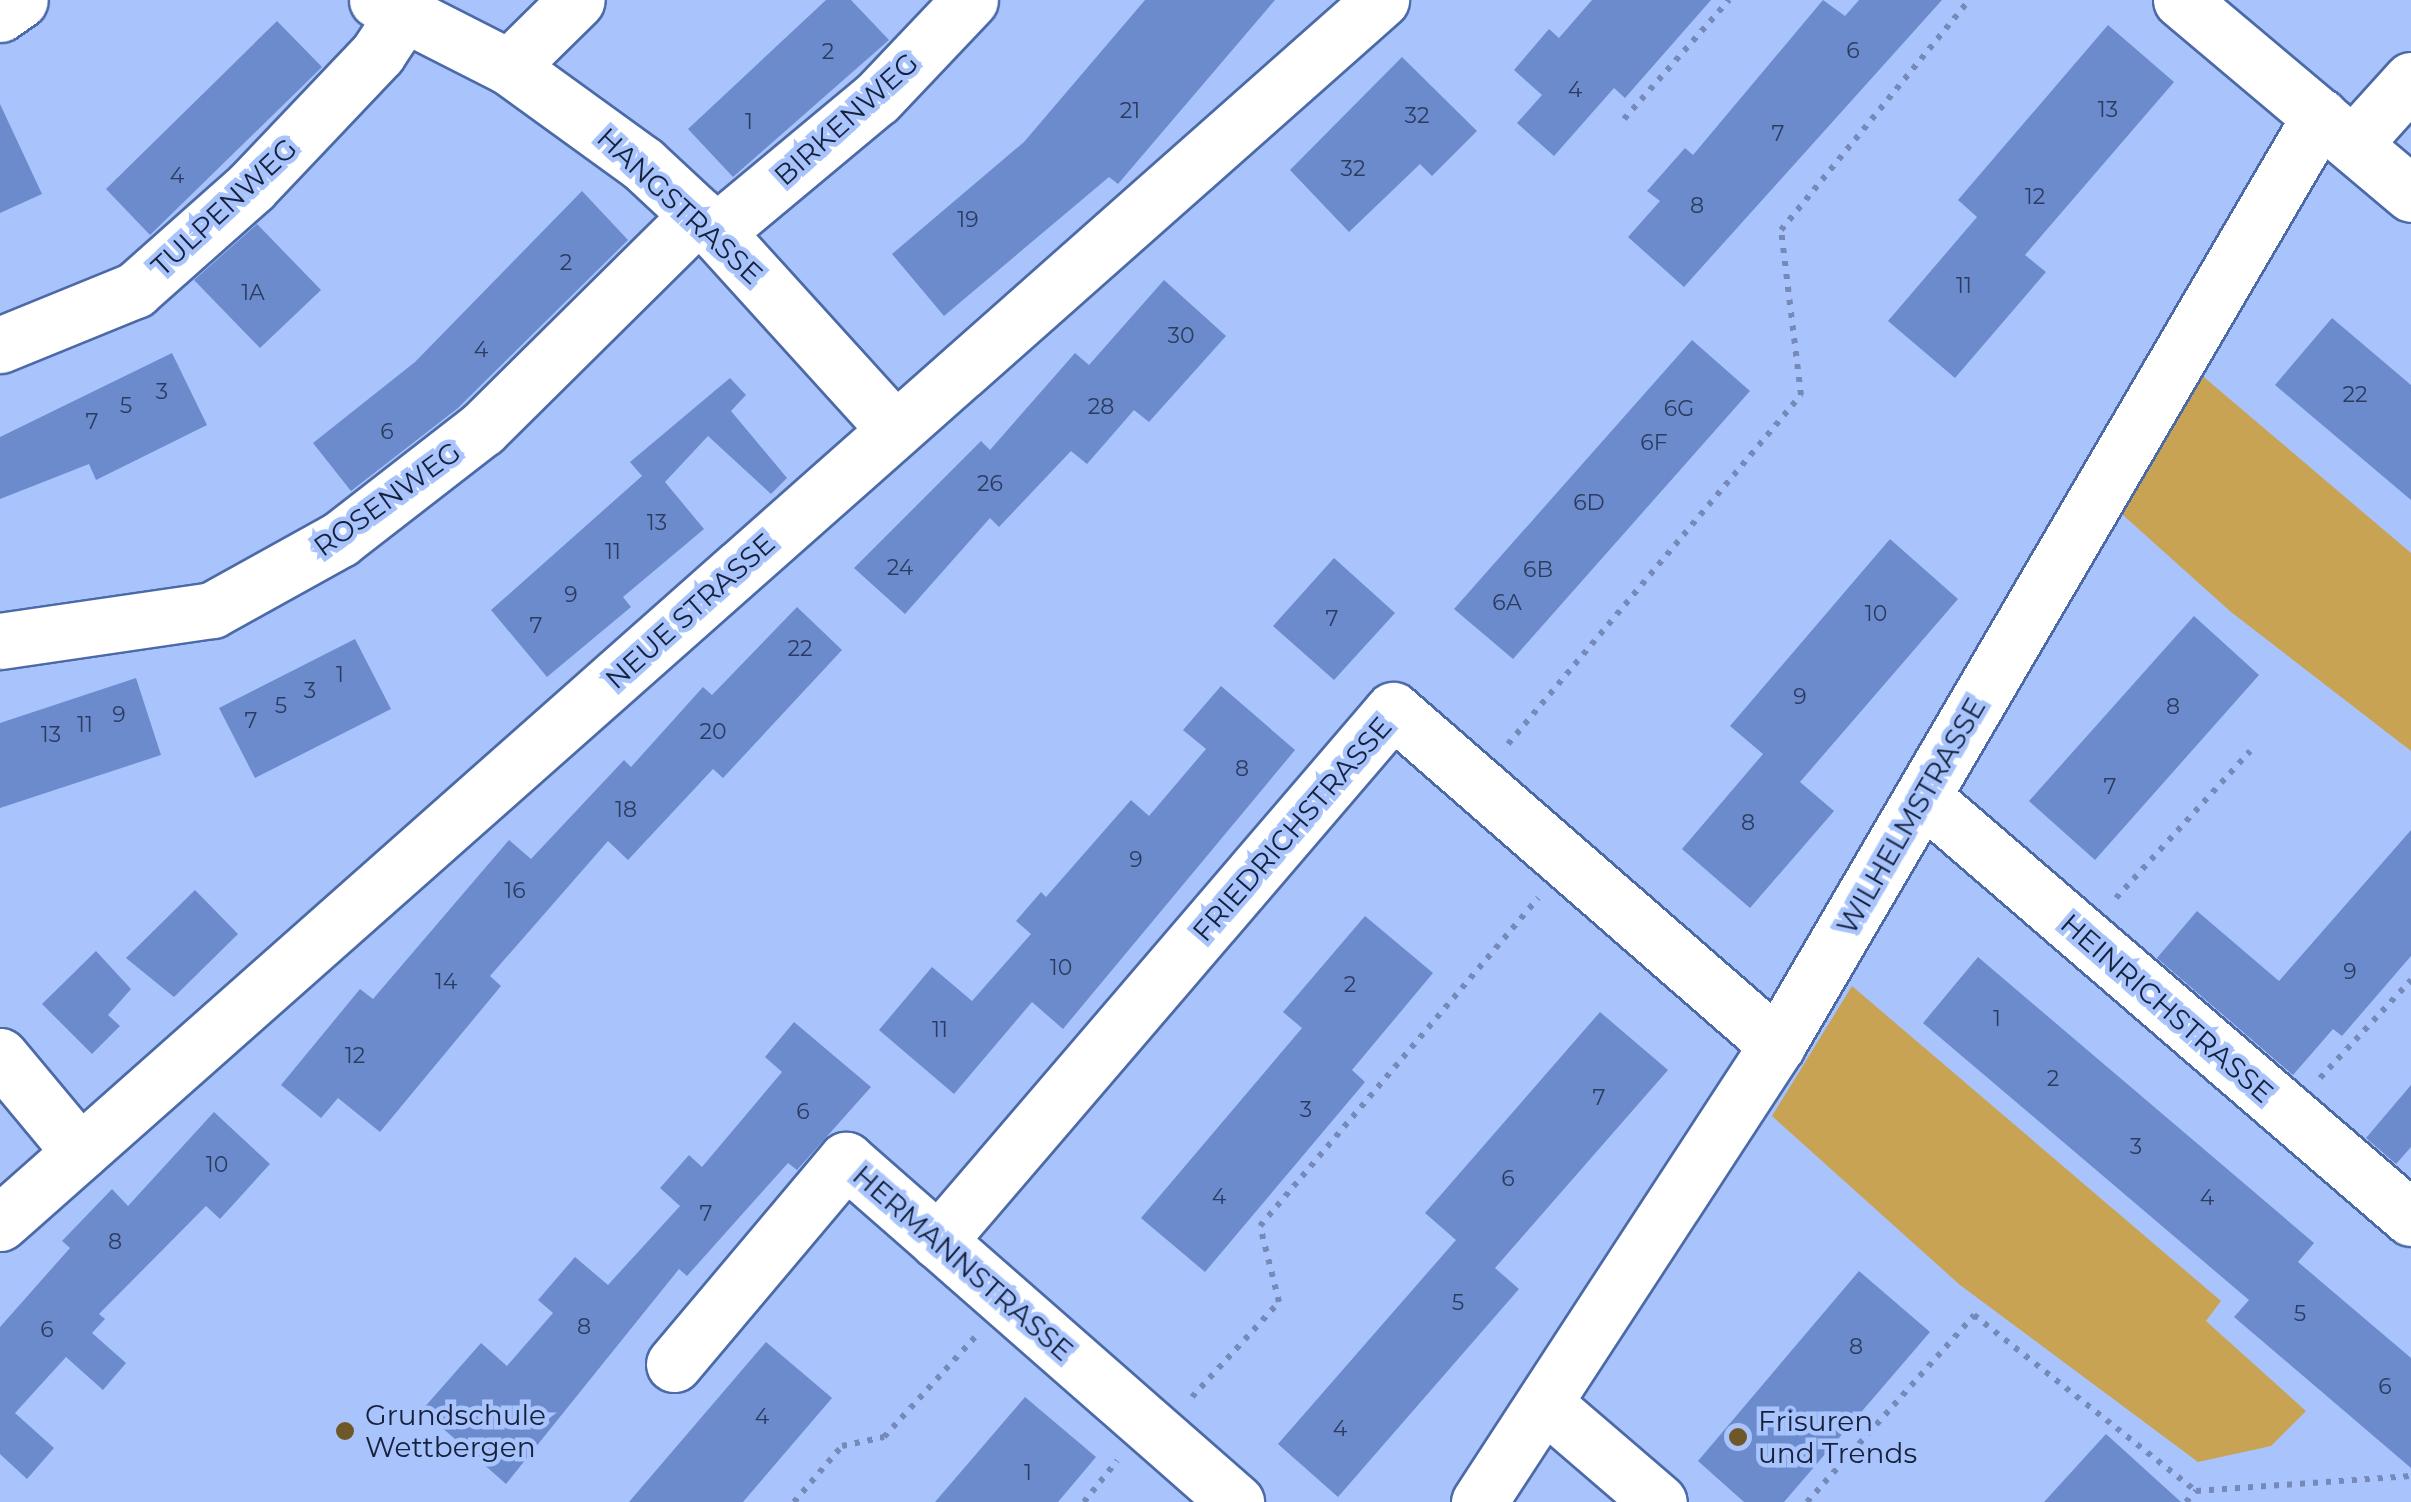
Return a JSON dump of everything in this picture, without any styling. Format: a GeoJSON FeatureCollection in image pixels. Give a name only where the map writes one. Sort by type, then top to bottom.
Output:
{"type":"FeatureCollection","features":[{"type":"Feature","properties":{"kind":"street"},"geometry":{"type":"LineString","coordinates":[[0,14],[20,0]]}},
{"type":"Feature","properties":{"kind":"street"},"geometry":{"type":"LineString","coordinates":[[510,68],[576,0]]}},
{"type":"Feature","properties":{"kind":"street","name":"BIRKENWEG"},"geometry":{"type":"LineString","coordinates":[[707,224],[877,98],[970,0]]}},
{"type":"Feature","properties":{"kind":"street","name":"NEUE STRASSE"},"geometry":{"type":"LineString","coordinates":[[0,1222],[1380,0]]}},
{"type":"Feature","properties":{"kind":"street"},"geometry":{"type":"LineString","coordinates":[[2181,0],[2411,194]]}},
{"type":"Feature","properties":{"kind":"street","name":"HANGSTRASSE"},"geometry":{"type":"LineString","coordinates":[[391,6],[510,68],[581,114],[707,224],[894,428]]}},
{"type":"Feature","properties":{"kind":"street","name":"TULPENWEG"},"geometry":{"type":"LineString","coordinates":[[0,345],[134,290],[251,187],[378,54],[391,6]]}},
{"type":"Feature","properties":{"kind":"street","name":"WILHELMSTRASSE"},"geometry":{"type":"LineString","coordinates":[[1479,1502],[1777,1045],[1924,798],[2337,130],[2411,80]]}},
{"type":"Feature","properties":{"kind":"street","name":"ROSENWEG"},"geometry":{"type":"LineString","coordinates":[[0,641],[212,610],[340,539],[482,429],[707,224]]}},
{"type":"Feature","properties":{"kind":"street","name":"FRIEDRICHSTRASSE"},"geometry":{"type":"LineString","coordinates":[[938,1241],[1393,710],[1777,1045]]}},
{"type":"Feature","properties":{"kind":"street","name":"HEINRICHSTRASSE"},"geometry":{"type":"LineString","coordinates":[[1924,798],[2411,1218]]}},
{"type":"Feature","properties":{"kind":"street"},"geometry":{"type":"LineString","coordinates":[[0,1056],[80,1152]]}},
{"type":"Feature","properties":{"kind":"street","name":"HERMANNSTRASSE"},"geometry":{"type":"LineString","coordinates":[[674,1364],[846,1160],[1236,1502]]}},
{"type":"Feature","properties":{"kind":"street"},"geometry":{"type":"LineString","coordinates":[[1545,1404],[1659,1502]]}},
{"type":"Feature","properties":{"kind":"path"},"geometry":{"type":"LineString","coordinates":[[1624,119],[1728,0]]}},
{"type":"Feature","properties":{"kind":"path"},"geometry":{"type":"LineString","coordinates":[[1477,781],[1801,395],[1781,230],[1969,0]]}},
{"type":"Feature","properties":{"kind":"path"},"geometry":{"type":"LineString","coordinates":[[2083,935],[2250,751]]}},
{"type":"Feature","properties":{"kind":"path"},"geometry":{"type":"LineString","coordinates":[[1158,1436],[1279,1302],[1260,1226],[1569,861]]}},
{"type":"Feature","properties":{"kind":"path"},"geometry":{"type":"LineString","coordinates":[[2288,1112],[2411,980]]}},
{"type":"Feature","properties":{"kind":"path"},"geometry":{"type":"LineString","coordinates":[[794,1502],[842,1446],[884,1437],[1004,1300]]}},
{"type":"Feature","properties":{"kind":"path"},"geometry":{"type":"LineString","coordinates":[[1807,1502],[1974,1314],[2196,1490],[2411,1476]]}},
{"type":"Feature","properties":{"kind":"path"},"geometry":{"type":"LineString","coordinates":[[2186,1502],[2196,1490]]}},
{"type":"Feature","properties":{"kind":"shaded area"},"geometry":{"type":"Polygon","coordinates":[[[2192,367],[2411,553],[2411,751],[2231,612],[2114,507],[2192,367]]]}},
{"type":"Feature","properties":{"kind":"shaded area"},"geometry":{"type":"Polygon","coordinates":[[[1852,986],[2221,1301],[2206,1321],[2306,1411],[2271,1446],[2198,1462],[1960,1285],[1772,1116],[1852,986]]]}},
{"type":"Feature","properties":{"kind":"building"},"geometry":{"type":"Polygon","coordinates":[[[826,0],[851,0],[889,40],[733,177],[688,129],[826,0]]]}},
{"type":"Feature","properties":{"kind":"building"},"geometry":{"type":"Polygon","coordinates":[[[1145,0],[1275,0],[1118,184],[1109,177],[944,316],[892,254],[1024,142],[1145,0]]]}},
{"type":"Feature","properties":{"kind":"building"},"geometry":{"type":"Polygon","coordinates":[[[1592,0],[1711,0],[1625,98],[1614,88],[1554,156],[1517,123],[1542,95],[1514,70],[1549,29],[1559,38],[1592,0]]]}},
{"type":"Feature","properties":{"kind":"building"},"geometry":{"type":"Polygon","coordinates":[[[1823,0],[1845,16],[1859,0],[1942,0],[1684,287],[1628,237],[1660,201],[1647,191],[1685,148],[1693,155],[1823,0]]]}},
{"type":"Feature","properties":{"kind":"building"},"geometry":{"type":"Polygon","coordinates":[[[277,21],[322,67],[150,235],[106,189],[277,21]]]}},
{"type":"Feature","properties":{"kind":"building"},"geometry":{"type":"Polygon","coordinates":[[[2108,25],[2174,82],[2025,255],[2046,272],[1955,378],[1888,321],[1977,217],[1958,200],[2108,25]]]}},
{"type":"Feature","properties":{"kind":"building"},"geometry":{"type":"Polygon","coordinates":[[[1402,57],[1477,131],[1432,176],[1420,164],[1349,232],[1290,170],[1402,57]]]}},
{"type":"Feature","properties":{"kind":"building"},"geometry":{"type":"Polygon","coordinates":[[[0,104],[42,194],[0,213],[0,104]]]}},
{"type":"Feature","properties":{"kind":"building"},"geometry":{"type":"Polygon","coordinates":[[[582,191],[628,240],[458,408],[351,491],[313,443],[415,362],[582,191]]]}},
{"type":"Feature","properties":{"kind":"building"},"geometry":{"type":"Polygon","coordinates":[[[257,224],[321,290],[260,348],[194,280],[257,224]]]}},
{"type":"Feature","properties":{"kind":"building"},"geometry":{"type":"Polygon","coordinates":[[[1164,280],[1226,336],[1149,422],[1134,410],[1087,464],[1071,451],[999,527],[990,518],[905,614],[854,568],[981,441],[990,450],[1075,353],[1089,365],[1164,280]]]}},
{"type":"Feature","properties":{"kind":"building"},"geometry":{"type":"Polygon","coordinates":[[[2332,318],[2411,385],[2411,500],[2275,385],[2332,318]]]}},
{"type":"Feature","properties":{"kind":"building"},"geometry":{"type":"Polygon","coordinates":[[[1692,340],[1750,391],[1513,659],[1454,609],[1692,340]]]}},
{"type":"Feature","properties":{"kind":"building"},"geometry":{"type":"Polygon","coordinates":[[[172,353],[207,425],[96,480],[89,464],[0,499],[0,437],[172,353]]]}},
{"type":"Feature","properties":{"kind":"building"},"geometry":{"type":"Polygon","coordinates":[[[730,378],[746,395],[731,411],[787,478],[771,494],[708,436],[665,482],[704,529],[623,597],[631,607],[547,677],[491,610],[642,476],[630,462],[730,378]]]}},
{"type":"Feature","properties":{"kind":"building"},"geometry":{"type":"Polygon","coordinates":[[[1890,539],[1958,599],[1800,782],[1834,811],[1750,908],[1682,849],[1763,754],[1730,726],[1890,539]]]}},
{"type":"Feature","properties":{"kind":"building"},"geometry":{"type":"Polygon","coordinates":[[[1334,558],[1395,613],[1334,680],[1273,626],[1334,558]]]}},
{"type":"Feature","properties":{"kind":"building"},"geometry":{"type":"Polygon","coordinates":[[[797,607],[842,650],[723,778],[713,769],[628,860],[608,841],[490,976],[501,986],[380,1132],[338,1098],[321,1118],[281,1085],[360,989],[373,999],[509,840],[531,859],[624,760],[631,767],[703,687],[712,695],[797,607]]]}},
{"type":"Feature","properties":{"kind":"building"},"geometry":{"type":"Polygon","coordinates":[[[2194,616],[2259,675],[2095,860],[2029,801],[2194,616]]]}},
{"type":"Feature","properties":{"kind":"building"},"geometry":{"type":"Polygon","coordinates":[[[355,639],[391,709],[255,778],[219,708],[355,639]]]}},
{"type":"Feature","properties":{"kind":"building"},"geometry":{"type":"Polygon","coordinates":[[[136,678],[161,755],[0,808],[0,723],[136,678]]]}},
{"type":"Feature","properties":{"kind":"building"},"geometry":{"type":"Polygon","coordinates":[[[1221,686],[1295,750],[1063,1029],[1032,1002],[954,1094],[879,1030],[932,967],[972,1001],[1031,934],[1016,921],[1041,892],[1046,897],[1131,800],[1149,816],[1206,749],[1183,730],[1221,686]]]}},
{"type":"Feature","properties":{"kind":"building"},"geometry":{"type":"Polygon","coordinates":[[[2411,830],[2411,956],[2342,1036],[2333,1029],[2293,1075],[2157,958],[2197,911],[2279,981],[2411,830]]]}},
{"type":"Feature","properties":{"kind":"building"},"geometry":{"type":"Polygon","coordinates":[[[195,890],[238,934],[174,997],[126,958],[195,890]]]}},
{"type":"Feature","properties":{"kind":"building"},"geometry":{"type":"Polygon","coordinates":[[[1365,916],[1433,973],[1352,1070],[1365,1082],[1205,1272],[1141,1218],[1302,1028],[1283,1012],[1365,916]]]}},
{"type":"Feature","properties":{"kind":"building"},"geometry":{"type":"Polygon","coordinates":[[[96,951],[131,989],[108,1015],[120,1026],[92,1054],[42,1004],[96,951]]]}},
{"type":"Feature","properties":{"kind":"building"},"geometry":{"type":"Polygon","coordinates":[[[1978,957],[2314,1243],[2298,1262],[2411,1358],[2411,1468],[2234,1317],[2249,1300],[1923,1023],[1978,957]]]}},
{"type":"Feature","properties":{"kind":"building"},"geometry":{"type":"Polygon","coordinates":[[[1600,1012],[1668,1070],[1495,1268],[1519,1289],[1338,1497],[1278,1444],[1456,1240],[1425,1213],[1600,1012]]]}},
{"type":"Feature","properties":{"kind":"building"},"geometry":{"type":"Polygon","coordinates":[[[794,1022],[871,1087],[797,1170],[788,1163],[687,1276],[679,1269],[506,1484],[422,1410],[481,1343],[507,1366],[553,1313],[538,1300],[575,1257],[608,1285],[680,1206],[660,1188],[689,1155],[702,1167],[782,1072],[765,1057],[794,1022]]]}},
{"type":"Feature","properties":{"kind":"building"},"geometry":{"type":"Polygon","coordinates":[[[2411,1085],[2411,1147],[2396,1164],[2366,1138],[2411,1085]]]}},
{"type":"Feature","properties":{"kind":"building"},"geometry":{"type":"Polygon","coordinates":[[[214,1112],[270,1164],[220,1219],[206,1206],[99,1314],[105,1319],[92,1333],[126,1363],[103,1390],[66,1357],[15,1413],[54,1448],[27,1479],[0,1454],[0,1327],[70,1248],[62,1241],[112,1189],[128,1206],[214,1112]]]}},
{"type":"Feature","properties":{"kind":"building"},"geometry":{"type":"Polygon","coordinates":[[[1859,1271],[1930,1332],[1784,1502],[1744,1502],[1698,1461],[1859,1271]]]}},
{"type":"Feature","properties":{"kind":"building"},"geometry":{"type":"Polygon","coordinates":[[[766,1342],[832,1398],[743,1502],[629,1502],[766,1342]]]}},
{"type":"Feature","properties":{"kind":"building"},"geometry":{"type":"Polygon","coordinates":[[[1025,1397],[1096,1457],[1058,1502],[935,1502],[1025,1397]]]}},
{"type":"Feature","properties":{"kind":"building"},"geometry":{"type":"Polygon","coordinates":[[[2106,1434],[2181,1502],[2044,1502],[2106,1434]]]}},
{"type":"Feature","properties":{"kind":"place","name":"Grundschule Wettbergen"},"geometry":{"type":"Point","coordinates":[345,1431]}},
{"type":"Feature","properties":{"kind":"place","name":"Frisuren und Trends"},"geometry":{"type":"Point","coordinates":[1738,1437]}}]}
